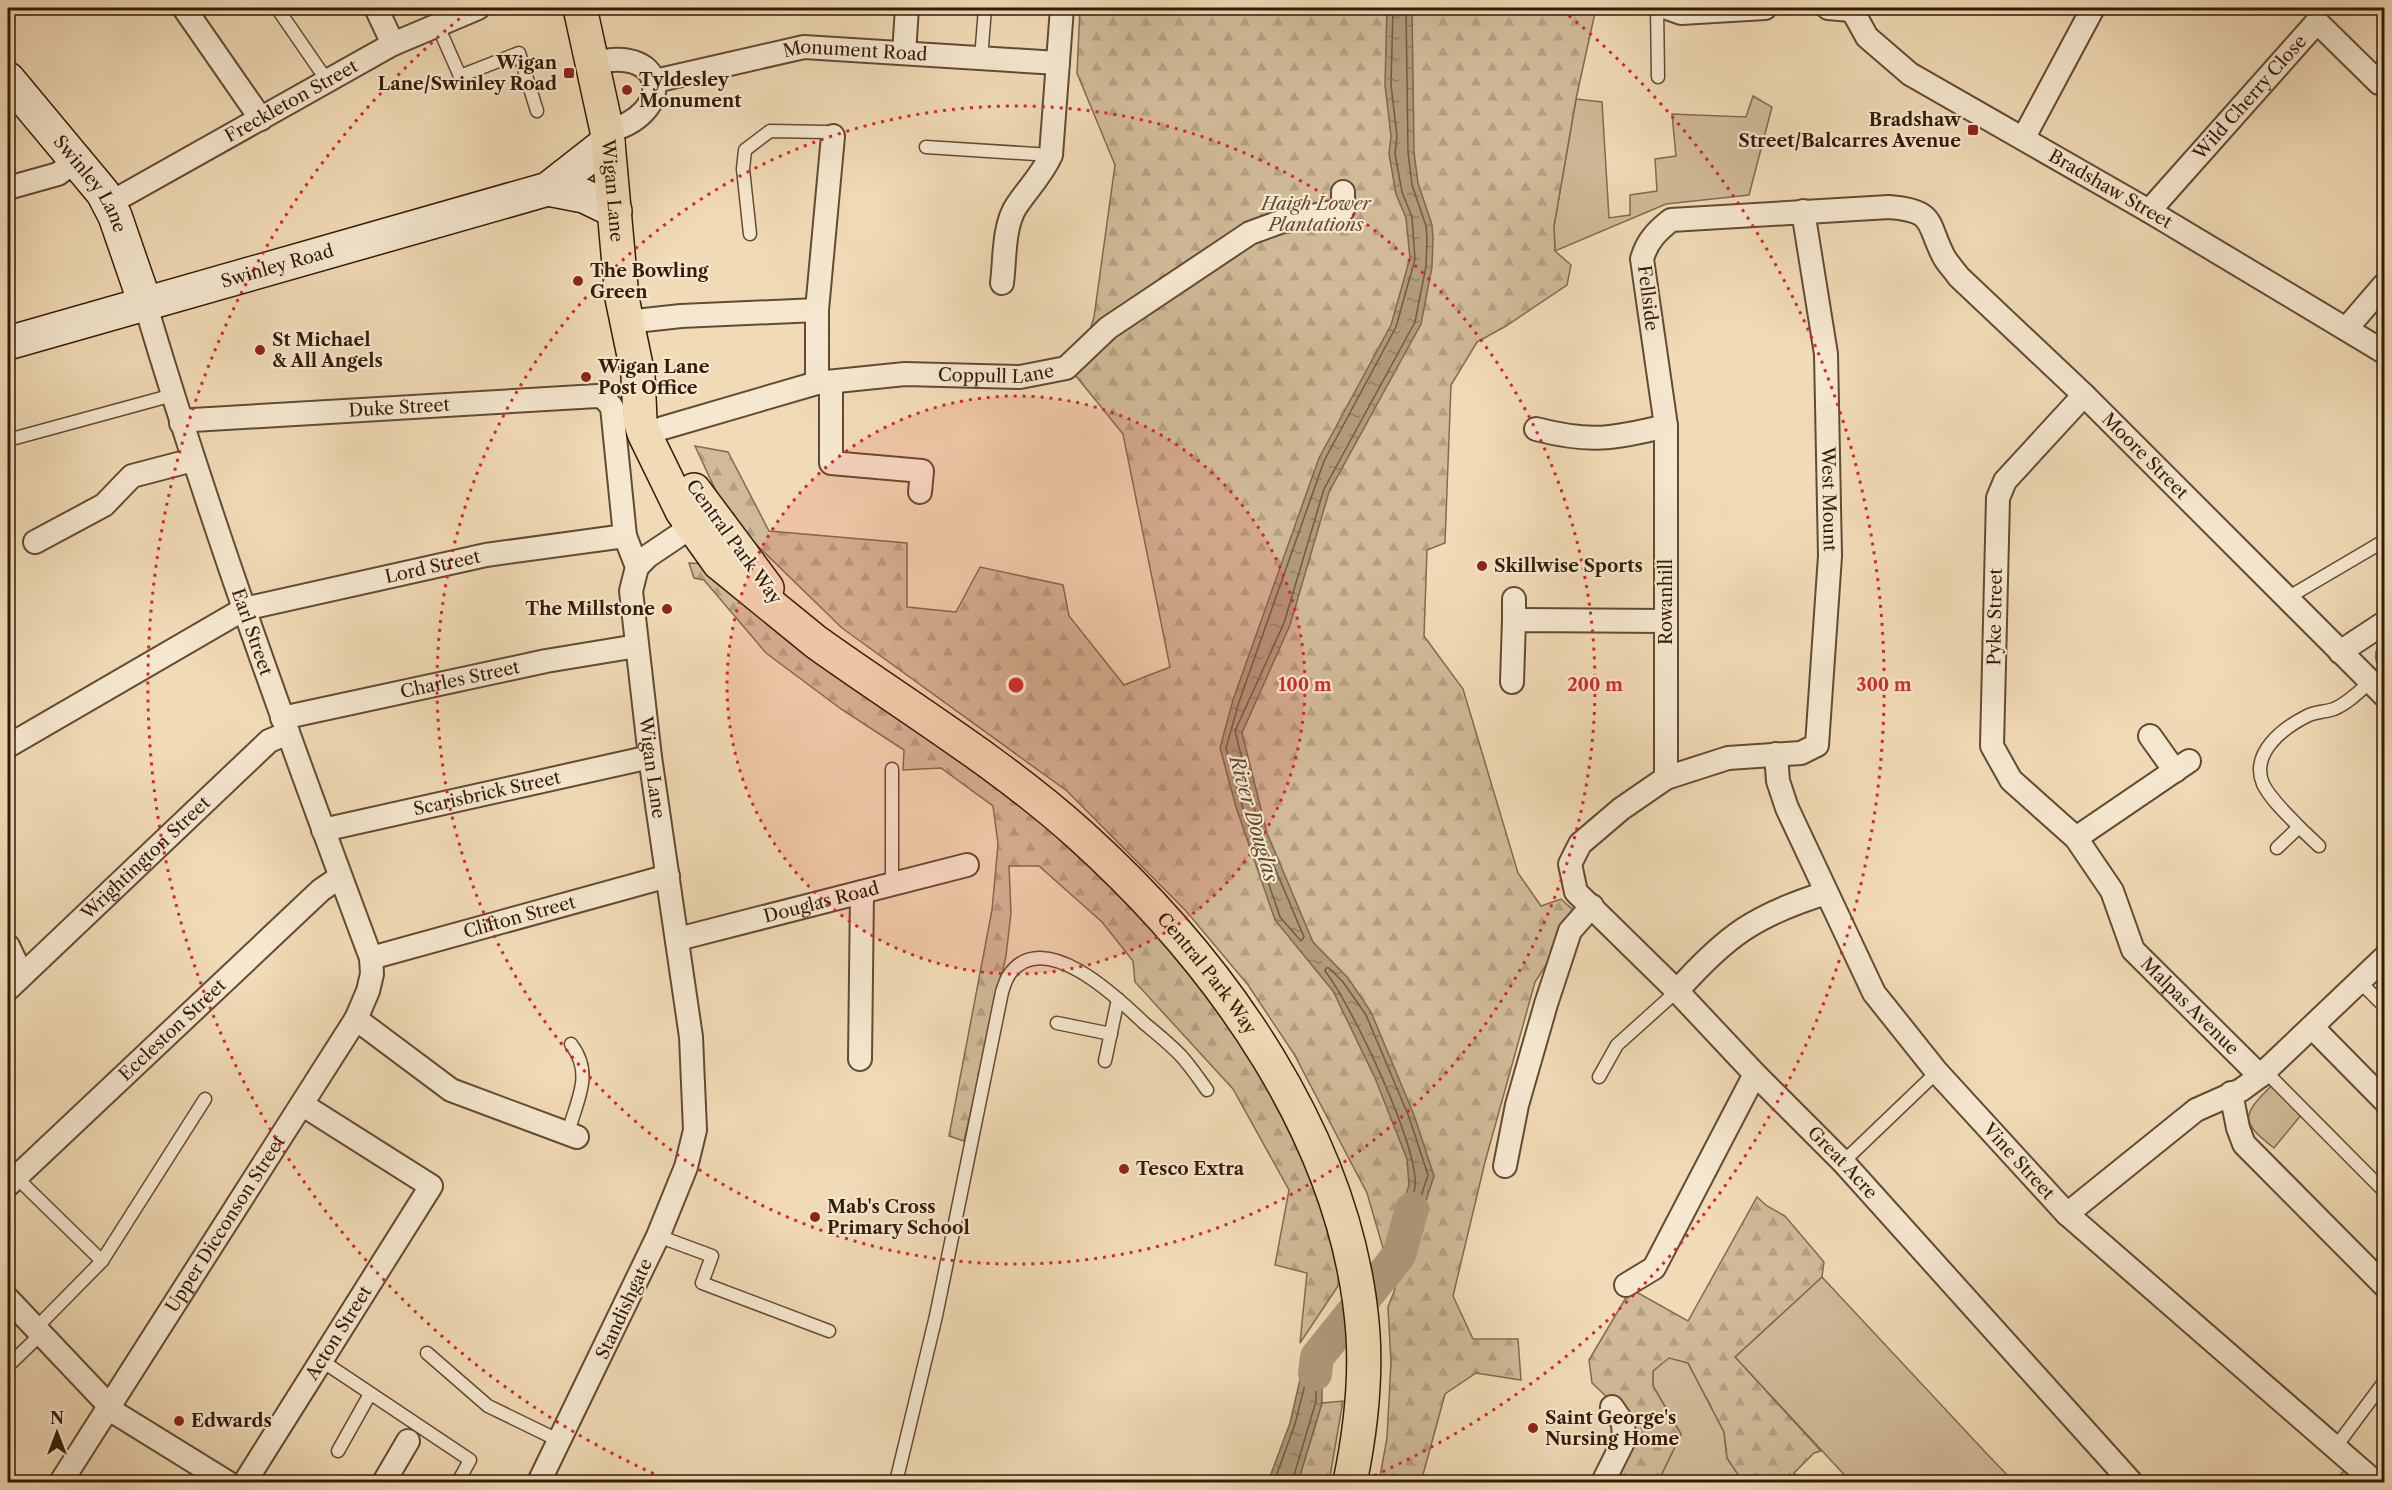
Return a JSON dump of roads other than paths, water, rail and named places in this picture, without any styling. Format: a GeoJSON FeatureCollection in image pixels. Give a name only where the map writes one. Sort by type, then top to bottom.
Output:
{"type":"FeatureCollection","features":[{"type":"Feature","properties":{"kind":"highway","name":"Wigan Lane"},"geometry":{"type":"LineString","coordinates":[[580,8],[594,63],[608,136],[626,322],[638,375],[640,420],[660,469],[701,520]]}},
{"type":"Feature","properties":{"kind":"highway","name":"Wigan Lane"},"geometry":{"type":"LineString","coordinates":[[638,375],[655,404],[663,428]]}},
{"type":"Feature","properties":{"kind":"highway","name":"Central Park Way"},"geometry":{"type":"LineString","coordinates":[[663,428],[701,520],[792,621],[816,642],[979,755],[1077,832],[1143,894],[1184,940],[1247,1026],[1286,1090],[1320,1156],[1339,1209],[1355,1272],[1363,1335],[1360,1419],[1350,1482]]}},
{"type":"Feature","properties":{"kind":"street"},"geometry":{"type":"LineString","coordinates":[[184,8],[261,119]]}},
{"type":"Feature","properties":{"kind":"street","name":"Freckleton Street"},"geometry":{"type":"LineString","coordinates":[[110,203],[393,44],[478,8]]}},
{"type":"Feature","properties":{"kind":"street"},"geometry":{"type":"LineString","coordinates":[[904,53],[907,8]]}},
{"type":"Feature","properties":{"kind":"street"},"geometry":{"type":"LineString","coordinates":[[998,270],[1010,220],[1016,206],[1042,175],[1051,154],[1062,8]]}},
{"type":"Feature","properties":{"kind":"street"},"geometry":{"type":"LineString","coordinates":[[1667,8],[1681,13],[1765,8]]}},
{"type":"Feature","properties":{"kind":"street"},"geometry":{"type":"LineString","coordinates":[[1828,8],[1851,9]]}},
{"type":"Feature","properties":{"kind":"street"},"geometry":{"type":"LineString","coordinates":[[2024,137],[2093,8]]}},
{"type":"Feature","properties":{"kind":"street","name":"Bradshaw Street"},"geometry":{"type":"LineString","coordinates":[[1851,9],[1867,37],[1910,74],[2024,137],[2385,352]]}},
{"type":"Feature","properties":{"kind":"street"},"geometry":{"type":"LineString","coordinates":[[377,10],[393,44]]}},
{"type":"Feature","properties":{"kind":"street","name":"Wild Cherry Close"},"geometry":{"type":"LineString","coordinates":[[2149,211],[2317,22],[2379,83]]}},
{"type":"Feature","properties":{"kind":"street","name":"Monument Road"},"geometry":{"type":"LineString","coordinates":[[655,81],[804,47],[1058,63]]}},
{"type":"Feature","properties":{"kind":"street"},"geometry":{"type":"LineString","coordinates":[[594,63],[617,58],[631,60],[652,74],[655,81],[654,96],[649,106],[608,136]]}},
{"type":"Feature","properties":{"kind":"street","name":"Swinley Lane"},"geometry":{"type":"LineString","coordinates":[[8,78],[110,203],[145,303]]}},
{"type":"Feature","properties":{"kind":"street","name":"Swinley Road"},"geometry":{"type":"LineString","coordinates":[[8,343],[548,189],[608,136]]}},
{"type":"Feature","properties":{"kind":"street"},"geometry":{"type":"LineString","coordinates":[[833,136],[817,310],[831,463],[922,471],[920,492]]}},
{"type":"Feature","properties":{"kind":"street"},"geometry":{"type":"LineString","coordinates":[[8,188],[58,174],[77,160]]}},
{"type":"Feature","properties":{"kind":"street","name":"Swinley Road"},"geometry":{"type":"LineString","coordinates":[[548,189],[584,196],[615,211]]}},
{"type":"Feature","properties":{"kind":"street","name":"Fellside"},"geometry":{"type":"LineString","coordinates":[[1666,426],[1642,259],[1646,247],[1656,232],[1671,220],[1889,207],[1916,212]]}},
{"type":"Feature","properties":{"kind":"street","name":"Coppull Lane"},"geometry":{"type":"LineString","coordinates":[[663,428],[824,382],[905,374],[1020,377],[1066,368],[1108,328],[1250,233],[1280,222],[1347,209]]}},
{"type":"Feature","properties":{"kind":"street","name":"West Mount"},"geometry":{"type":"LineString","coordinates":[[1776,754],[1801,753],[1817,745],[1830,556],[1826,354],[1803,211]]}},
{"type":"Feature","properties":{"kind":"street","name":"Moore Street"},"geometry":{"type":"LineString","coordinates":[[1916,212],[1927,219],[1936,231],[1945,258],[1959,277],[2084,395],[2378,688]]}},
{"type":"Feature","properties":{"kind":"street"},"geometry":{"type":"LineString","coordinates":[[2346,329],[2385,285]]}},
{"type":"Feature","properties":{"kind":"street","name":"Earl Street"},"geometry":{"type":"LineString","coordinates":[[145,303],[193,460],[244,609],[371,958]]}},
{"type":"Feature","properties":{"kind":"street"},"geometry":{"type":"LineString","coordinates":[[626,322],[681,316],[817,310]]}},
{"type":"Feature","properties":{"kind":"street","name":"Pyke Street"},"geometry":{"type":"LineString","coordinates":[[2076,838],[2012,780],[1992,746],[1998,498],[2005,481],[2084,395]]}},
{"type":"Feature","properties":{"kind":"street","name":"Duke Street"},"geometry":{"type":"LineString","coordinates":[[182,423],[193,420],[603,397],[612,407],[625,536]]}},
{"type":"Feature","properties":{"kind":"street"},"geometry":{"type":"LineString","coordinates":[[1536,429],[1569,438],[1613,439],[1666,426]]}},
{"type":"Feature","properties":{"kind":"street","name":"Rowanhill"},"geometry":{"type":"LineString","coordinates":[[1666,426],[1666,778]]}},
{"type":"Feature","properties":{"kind":"street"},"geometry":{"type":"LineString","coordinates":[[45,531],[104,505],[132,476],[193,460]]}},
{"type":"Feature","properties":{"kind":"street"},"geometry":{"type":"LineString","coordinates":[[625,536],[637,567],[648,556],[701,520]]}},
{"type":"Feature","properties":{"kind":"street","name":"Lord Street"},"geometry":{"type":"LineString","coordinates":[[8,746],[244,609],[486,555],[625,536]]}},
{"type":"Feature","properties":{"kind":"street","name":"Wigan Lane"},"geometry":{"type":"LineString","coordinates":[[637,567],[631,591],[650,757],[691,1037],[695,1130]]}},
{"type":"Feature","properties":{"kind":"street"},"geometry":{"type":"LineString","coordinates":[[1512,682],[1514,609],[1666,621]]}},
{"type":"Feature","properties":{"kind":"street"},"geometry":{"type":"LineString","coordinates":[[2340,652],[2385,623]]}},
{"type":"Feature","properties":{"kind":"street","name":"Charles Street"},"geometry":{"type":"LineString","coordinates":[[285,726],[538,662],[637,646]]}},
{"type":"Feature","properties":{"kind":"street","name":"Wrightington Street"},"geometry":{"type":"LineString","coordinates":[[15,982],[285,726]]}},
{"type":"Feature","properties":{"kind":"street"},"geometry":{"type":"LineString","coordinates":[[2076,838],[2182,766],[2150,736]]}},
{"type":"Feature","properties":{"kind":"street"},"geometry":{"type":"LineString","coordinates":[[1666,778],[1697,766],[1728,758],[1776,754]]}},
{"type":"Feature","properties":{"kind":"street","name":"Vine Street"},"geometry":{"type":"LineString","coordinates":[[1776,754],[1778,781],[1787,807],[1874,993],[1937,1072],[2067,1214],[2375,1482]]}},
{"type":"Feature","properties":{"kind":"street","name":"Scarisbrick Street"},"geometry":{"type":"LineString","coordinates":[[323,830],[650,757]]}},
{"type":"Feature","properties":{"kind":"street","name":"Great Acre"},"geometry":{"type":"LineString","coordinates":[[1666,778],[1621,809],[1580,844],[1570,864],[1576,892],[1677,991],[1755,1074],[1843,1162],[2131,1482]]}},
{"type":"Feature","properties":{"kind":"street","name":"Malpas Avenue"},"geometry":{"type":"LineString","coordinates":[[2076,838],[2112,891],[2133,950],[2263,1073]]}},
{"type":"Feature","properties":{"kind":"street","name":"Douglas Road"},"geometry":{"type":"LineString","coordinates":[[678,939],[967,866]]}},
{"type":"Feature","properties":{"kind":"street","name":"Clifton Street"},"geometry":{"type":"LineString","coordinates":[[371,958],[669,876]]}},
{"type":"Feature","properties":{"kind":"street","name":"Eccleston Street"},"geometry":{"type":"LineString","coordinates":[[12,1181],[321,890],[340,877]]}},
{"type":"Feature","properties":{"kind":"street"},"geometry":{"type":"LineString","coordinates":[[860,1059],[862,892]]}},
{"type":"Feature","properties":{"kind":"street"},"geometry":{"type":"LineString","coordinates":[[1677,991],[1707,957],[1744,927],[1786,905],[1826,892]]}},
{"type":"Feature","properties":{"kind":"street"},"geometry":{"type":"LineString","coordinates":[[1505,1166],[1517,1105],[1545,1004],[1570,932],[1592,906]]}},
{"type":"Feature","properties":{"kind":"street"},"geometry":{"type":"LineString","coordinates":[[8,946],[15,982]]}},
{"type":"Feature","properties":{"kind":"street","name":"Upper Dicconson Street"},"geometry":{"type":"LineString","coordinates":[[61,1482],[356,1019],[368,991],[372,974],[371,958]]}},
{"type":"Feature","properties":{"kind":"street"},"geometry":{"type":"LineString","coordinates":[[2067,1214],[2196,1110],[2231,1093],[2263,1073],[2385,958]]}},
{"type":"Feature","properties":{"kind":"street"},"geometry":{"type":"LineString","coordinates":[[356,1019],[451,1090],[572,1135]]}},
{"type":"Feature","properties":{"kind":"street"},"geometry":{"type":"LineString","coordinates":[[2312,1027],[2385,1100]]}},
{"type":"Feature","properties":{"kind":"street"},"geometry":{"type":"LineString","coordinates":[[1626,1285],[1654,1268],[1755,1074]]}},
{"type":"Feature","properties":{"kind":"street"},"geometry":{"type":"LineString","coordinates":[[2231,1093],[2238,1128],[2244,1144],[2385,1285]]}},
{"type":"Feature","properties":{"kind":"street","name":"Acton Street"},"geometry":{"type":"LineString","coordinates":[[245,1482],[431,1186],[303,1105]]}},
{"type":"Feature","properties":{"kind":"street","name":"Standishgate"},"geometry":{"type":"LineString","coordinates":[[539,1482],[658,1236],[686,1167],[695,1130]]}},
{"type":"Feature","properties":{"kind":"street"},"geometry":{"type":"LineString","coordinates":[[8,1299],[110,1408],[221,1481]]}},
{"type":"Feature","properties":{"kind":"street"},"geometry":{"type":"LineString","coordinates":[[1603,1482],[1624,1440],[1623,1423],[1612,1407]]}},
{"type":"Feature","properties":{"kind":"street"},"geometry":{"type":"LineString","coordinates":[[384,1482],[408,1441]]}},
{"type":"Feature","properties":{"kind":"lane"},"geometry":{"type":"LineString","coordinates":[[278,8],[328,82]]}},
{"type":"Feature","properties":{"kind":"lane"},"geometry":{"type":"LineString","coordinates":[[981,58],[985,8]]}},
{"type":"Feature","properties":{"kind":"lane"},"geometry":{"type":"LineString","coordinates":[[1657,8],[1658,77]]}},
{"type":"Feature","properties":{"kind":"lane"},"geometry":{"type":"LineString","coordinates":[[437,24],[460,76],[519,53],[537,111]]}},
{"type":"Feature","properties":{"kind":"lane"},"geometry":{"type":"LineString","coordinates":[[750,234],[743,169],[745,150],[770,131],[826,132],[833,136]]}},
{"type":"Feature","properties":{"kind":"lane"},"geometry":{"type":"LineString","coordinates":[[926,147],[1051,154]]}},
{"type":"Feature","properties":{"kind":"lane"},"geometry":{"type":"LineString","coordinates":[[8,440],[173,395]]}},
{"type":"Feature","properties":{"kind":"lane"},"geometry":{"type":"LineString","coordinates":[[2287,598],[2385,541]]}},
{"type":"Feature","properties":{"kind":"lane"},"geometry":{"type":"LineString","coordinates":[[2319,846],[2299,827],[2263,783],[2260,768],[2264,756],[2270,745],[2283,731],[2309,715],[2335,709],[2351,699],[2378,688]]}},
{"type":"Feature","properties":{"kind":"lane"},"geometry":{"type":"LineString","coordinates":[[892,769],[892,884]]}},
{"type":"Feature","properties":{"kind":"lane"},"geometry":{"type":"LineString","coordinates":[[2277,848],[2299,827]]}},
{"type":"Feature","properties":{"kind":"lane"},"geometry":{"type":"LineString","coordinates":[[896,1482],[936,1316],[1002,992],[1009,975],[1019,966],[1031,960],[1042,959],[1061,962],[1084,971],[1182,1057],[1207,1090]]}},
{"type":"Feature","properties":{"kind":"lane"},"geometry":{"type":"LineString","coordinates":[[2360,982],[2385,1006]]}},
{"type":"Feature","properties":{"kind":"lane"},"geometry":{"type":"LineString","coordinates":[[1599,1077],[1617,1046],[1677,991]]}},
{"type":"Feature","properties":{"kind":"lane"},"geometry":{"type":"LineString","coordinates":[[1105,1061],[1118,999]]}},
{"type":"Feature","properties":{"kind":"lane"},"geometry":{"type":"LineString","coordinates":[[1057,1023],[1111,1034]]}},
{"type":"Feature","properties":{"kind":"lane"},"geometry":{"type":"LineString","coordinates":[[570,1044],[581,1057],[584,1072],[572,1135]]}},
{"type":"Feature","properties":{"kind":"lane"},"geometry":{"type":"LineString","coordinates":[[1843,1162],[1937,1072]]}},
{"type":"Feature","properties":{"kind":"lane"},"geometry":{"type":"LineString","coordinates":[[2263,1073],[2385,1191]]}},
{"type":"Feature","properties":{"kind":"lane"},"geometry":{"type":"LineString","coordinates":[[8,1366],[102,1261],[205,1099]]}},
{"type":"Feature","properties":{"kind":"lane"},"geometry":{"type":"LineString","coordinates":[[12,1181],[102,1261]]}},
{"type":"Feature","properties":{"kind":"lane"},"geometry":{"type":"LineString","coordinates":[[658,1236],[712,1256],[702,1283],[829,1331]]}},
{"type":"Feature","properties":{"kind":"lane"},"geometry":{"type":"LineString","coordinates":[[426,1353],[488,1406],[560,1441]]}},
{"type":"Feature","properties":{"kind":"lane"},"geometry":{"type":"LineString","coordinates":[[322,1361],[470,1461],[458,1482]]}},
{"type":"Feature","properties":{"kind":"lane"},"geometry":{"type":"LineString","coordinates":[[2335,1448],[2385,1382]]}},
{"type":"Feature","properties":{"kind":"lane"},"geometry":{"type":"LineString","coordinates":[[338,1452],[370,1394]]}},
{"type":"Feature","properties":{"kind":"water","name":"River Douglas"},"geometry":{"type":"Polygon","coordinates":[[[1387,8],[1412,8],[1414,152],[1418,183],[1432,225],[1433,238],[1432,267],[1421,324],[1329,492],[1290,625],[1242,733],[1267,833],[1313,942],[1348,978],[1371,1012],[1414,1115],[1434,1176],[1408,1257],[1389,1248],[1409,1185],[1407,1159],[1375,1078],[1333,991],[1275,920],[1236,807],[1220,748],[1233,700],[1319,458],[1391,325],[1410,258],[1406,218],[1396,194],[1389,154],[1391,136],[1385,85],[1387,8]]]}},
{"type":"Feature","properties":{"kind":"water"},"geometry":{"type":"Polygon","coordinates":[[[1334,1311],[1336,1342],[1322,1367],[1322,1403],[1298,1482],[1268,1482],[1290,1423],[1301,1375],[1312,1348],[1334,1311]]]}},
{"type":"Feature","properties":{"kind":"waterway","name":"River Douglas"},"geometry":{"type":"LineString","coordinates":[[1315,1374],[1317,1357],[1399,1255],[1412,1209]]}},
{"type":"Feature","properties":{"kind":"place","name":"Wigan Lane/Swinley Road"},"geometry":{"type":"Point","coordinates":[569,73]}},
{"type":"Feature","properties":{"kind":"place","name":"Tyldesley Monument"},"geometry":{"type":"Point","coordinates":[627,90]}},
{"type":"Feature","properties":{"kind":"place","name":"Bradshaw Street/Balcarres Avenue"},"geometry":{"type":"Point","coordinates":[1973,130]}},
{"type":"Feature","properties":{"kind":"place","name":"The Bowling Green"},"geometry":{"type":"Point","coordinates":[578,281]}},
{"type":"Feature","properties":{"kind":"place","name":"St Michael & All Angels"},"geometry":{"type":"Point","coordinates":[260,350]}},
{"type":"Feature","properties":{"kind":"place","name":"Wigan Lane Post Office"},"geometry":{"type":"Point","coordinates":[586,377]}},
{"type":"Feature","properties":{"kind":"place","name":"Skillwise Sports"},"geometry":{"type":"Point","coordinates":[1482,566]}},
{"type":"Feature","properties":{"kind":"place","name":"The Millstone"},"geometry":{"type":"Point","coordinates":[667,609]}},
{"type":"Feature","properties":{"kind":"place","name":"Tesco Extra"},"geometry":{"type":"Point","coordinates":[1124,1169]}},
{"type":"Feature","properties":{"kind":"place","name":"Mab's Cross Primary School"},"geometry":{"type":"Point","coordinates":[815,1217]}},
{"type":"Feature","properties":{"kind":"place","name":"Edwards"},"geometry":{"type":"Point","coordinates":[179,1421]}},
{"type":"Feature","properties":{"kind":"place","name":"Saint George's Nursing Home"},"geometry":{"type":"Point","coordinates":[1533,1428]}},
{"type":"Feature","properties":{"kind":"park label","name":"Haigh Lower Plantations"},"geometry":{"type":"Point","coordinates":[1316,214]}}]}
